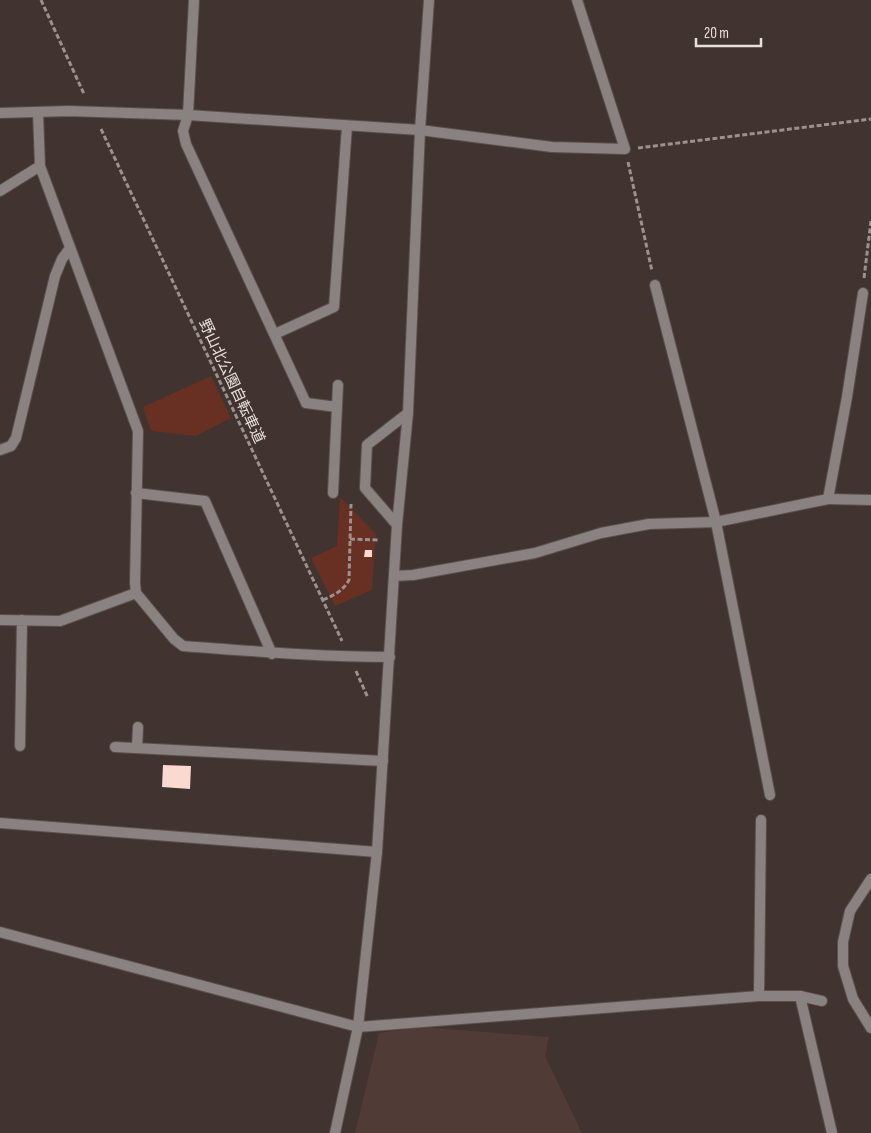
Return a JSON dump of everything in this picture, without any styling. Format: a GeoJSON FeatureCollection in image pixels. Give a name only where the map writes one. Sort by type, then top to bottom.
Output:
{"type":"FeatureCollection","features":[{"type":"Feature","properties":{"kind":"street"},"geometry":{"type":"LineString","coordinates":[[194,0],[188,114],[183,130],[186,144],[306,403],[337,407]]}},
{"type":"Feature","properties":{"kind":"street"},"geometry":{"type":"LineString","coordinates":[[335,1133],[358,1027],[377,852],[397,525],[408,413],[420,130],[429,0]]}},
{"type":"Feature","properties":{"kind":"street"},"geometry":{"type":"LineString","coordinates":[[0,113],[69,111],[188,114],[420,130],[552,148],[626,149],[577,0]]}},
{"type":"Feature","properties":{"kind":"street"},"geometry":{"type":"LineString","coordinates":[[38,113],[40,166],[138,431],[136,593],[174,639],[183,646],[272,654],[390,657]]}},
{"type":"Feature","properties":{"kind":"street"},"geometry":{"type":"LineString","coordinates":[[275,334],[334,307],[347,126]]}},
{"type":"Feature","properties":{"kind":"street"},"geometry":{"type":"LineString","coordinates":[[0,191],[40,166]]}},
{"type":"Feature","properties":{"kind":"street"},"geometry":{"type":"LineString","coordinates":[[0,450],[11,446],[16,438],[55,276],[62,259],[70,248]]}},
{"type":"Feature","properties":{"kind":"street"},"geometry":{"type":"LineString","coordinates":[[655,285],[716,522],[770,795]]}},
{"type":"Feature","properties":{"kind":"street"},"geometry":{"type":"LineString","coordinates":[[828,499],[847,397],[863,293]]}},
{"type":"Feature","properties":{"kind":"street"},"geometry":{"type":"LineString","coordinates":[[333,493],[338,385]]}},
{"type":"Feature","properties":{"kind":"street"},"geometry":{"type":"LineString","coordinates":[[397,525],[365,488],[367,445],[408,413]]}},
{"type":"Feature","properties":{"kind":"street"},"geometry":{"type":"LineString","coordinates":[[136,494],[205,502],[272,654]]}},
{"type":"Feature","properties":{"kind":"street"},"geometry":{"type":"LineString","coordinates":[[394,576],[413,575],[535,552],[601,533],[649,524],[716,522],[828,499],[871,500]]}},
{"type":"Feature","properties":{"kind":"street"},"geometry":{"type":"LineString","coordinates":[[0,620],[60,621],[136,593]]}},
{"type":"Feature","properties":{"kind":"street"},"geometry":{"type":"LineString","coordinates":[[20,746],[22,620]]}},
{"type":"Feature","properties":{"kind":"street"},"geometry":{"type":"LineString","coordinates":[[137,748],[138,727]]}},
{"type":"Feature","properties":{"kind":"street"},"geometry":{"type":"LineString","coordinates":[[115,747],[383,761]]}},
{"type":"Feature","properties":{"kind":"street"},"geometry":{"type":"LineString","coordinates":[[759,996],[761,820]]}},
{"type":"Feature","properties":{"kind":"street"},"geometry":{"type":"LineString","coordinates":[[0,823],[377,852]]}},
{"type":"Feature","properties":{"kind":"street"},"geometry":{"type":"LineString","coordinates":[[871,880],[850,911],[843,942],[843,966],[853,999],[871,1028]]}},
{"type":"Feature","properties":{"kind":"street"},"geometry":{"type":"LineString","coordinates":[[0,932],[358,1027],[759,996],[800,996],[822,1001]]}},
{"type":"Feature","properties":{"kind":"street"},"geometry":{"type":"LineString","coordinates":[[800,996],[832,1133]]}},
{"type":"Feature","properties":{"kind":"path"},"geometry":{"type":"LineString","coordinates":[[42,0],[84,94]]}},
{"type":"Feature","properties":{"kind":"path"},"geometry":{"type":"LineString","coordinates":[[655,285],[626,149],[871,119]]}},
{"type":"Feature","properties":{"kind":"path","name":"野山北公園自転車道"},"geometry":{"type":"LineString","coordinates":[[101,128],[343,644]]}},
{"type":"Feature","properties":{"kind":"path"},"geometry":{"type":"LineString","coordinates":[[863,293],[871,221]]}},
{"type":"Feature","properties":{"kind":"path"},"geometry":{"type":"LineString","coordinates":[[322,600],[345,588],[349,580],[351,504]]}},
{"type":"Feature","properties":{"kind":"path"},"geometry":{"type":"LineString","coordinates":[[350,539],[380,540]]}},
{"type":"Feature","properties":{"kind":"path"},"geometry":{"type":"LineString","coordinates":[[354,668],[368,698]]}},
{"type":"Feature","properties":{"kind":"shaded area"},"geometry":{"type":"Polygon","coordinates":[[[211,376],[231,418],[196,436],[151,431],[143,407],[211,376]]]}},
{"type":"Feature","properties":{"kind":"shaded area"},"geometry":{"type":"Polygon","coordinates":[[[340,497],[376,534],[372,590],[335,606],[311,558],[337,546],[340,497]]]}},
{"type":"Feature","properties":{"kind":"shaded area"},"geometry":{"type":"Polygon","coordinates":[[[422,1027],[549,1037],[545,1056],[582,1133],[355,1133],[379,1033],[422,1027]]]}},
{"type":"Feature","properties":{"kind":"building"},"geometry":{"type":"Polygon","coordinates":[[[365,550],[372,550],[372,557],[364,557],[365,550]]]}},
{"type":"Feature","properties":{"kind":"building"},"geometry":{"type":"Polygon","coordinates":[[[163,765],[191,766],[190,789],[162,787],[163,765]]]}}]}
